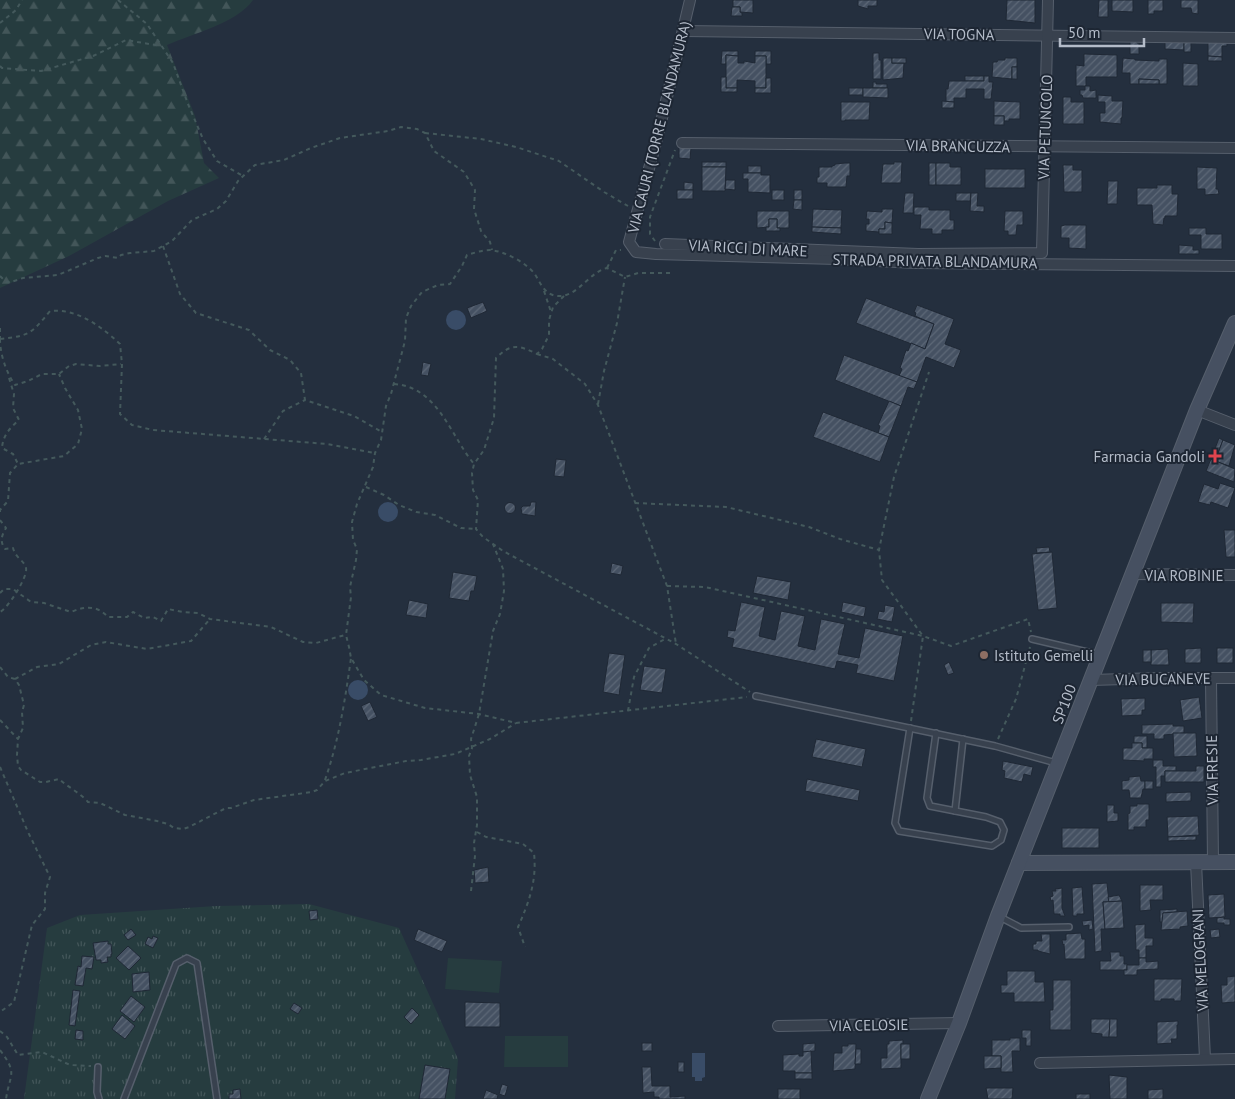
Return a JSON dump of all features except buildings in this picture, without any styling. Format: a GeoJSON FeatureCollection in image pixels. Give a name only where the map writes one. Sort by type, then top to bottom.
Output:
{"type":"FeatureCollection","features":[{"type":"Feature","properties":{"kind":"main road","name":"SP100"},"geometry":{"type":"LineString","coordinates":[[928,1099],[1196,410],[1235,323]]}},
{"type":"Feature","properties":{"kind":"main road"},"geometry":{"type":"LineString","coordinates":[[1019,863],[1235,862]]}},
{"type":"Feature","properties":{"kind":"street","name":"VIA CAURI (TORRE BLANDAMURA)"},"geometry":{"type":"LineString","coordinates":[[636,252],[629,242],[657,139],[690,0]]}},
{"type":"Feature","properties":{"kind":"street","name":"VIA PETUNCOLO"},"geometry":{"type":"LineString","coordinates":[[917,259],[1042,253],[1048,0]]}},
{"type":"Feature","properties":{"kind":"street","name":"VIA TOGNA"},"geometry":{"type":"LineString","coordinates":[[684,30],[1235,38]]}},
{"type":"Feature","properties":{"kind":"street","name":"VIA BRANCUZZA"},"geometry":{"type":"LineString","coordinates":[[682,143],[1235,148]]}},
{"type":"Feature","properties":{"kind":"street","name":"VIA RICCI DI MARE"},"geometry":{"type":"LineString","coordinates":[[665,244],[837,255]]}},
{"type":"Feature","properties":{"kind":"street","name":"STRADA PRIVATA BLANDAMURA"},"geometry":{"type":"LineString","coordinates":[[636,252],[747,258],[837,255],[917,259],[1235,266]]}},
{"type":"Feature","properties":{"kind":"street"},"geometry":{"type":"LineString","coordinates":[[1196,410],[1235,425]]}},
{"type":"Feature","properties":{"kind":"street","name":"VIA ROBINIE"},"geometry":{"type":"LineString","coordinates":[[1132,574],[1235,575]]}},
{"type":"Feature","properties":{"kind":"street","name":"VIA FRESIE"},"geometry":{"type":"LineString","coordinates":[[1211,678],[1213,862]]}},
{"type":"Feature","properties":{"kind":"street","name":"VIA BUCANEVE"},"geometry":{"type":"LineString","coordinates":[[1091,680],[1235,678]]}},
{"type":"Feature","properties":{"kind":"street","name":"VIA MELOGRANI"},"geometry":{"type":"LineString","coordinates":[[1196,862],[1205,1059]]}},
{"type":"Feature","properties":{"kind":"street","name":"VIA CELOSIE"},"geometry":{"type":"LineString","coordinates":[[778,1026],[959,1023]]}},
{"type":"Feature","properties":{"kind":"street"},"geometry":{"type":"LineString","coordinates":[[1040,1063],[1235,1059]]}},
{"type":"Feature","properties":{"kind":"lane"},"geometry":{"type":"LineString","coordinates":[[1032,639],[1101,655]]}},
{"type":"Feature","properties":{"kind":"lane"},"geometry":{"type":"LineString","coordinates":[[756,696],[996,746],[1059,764]]}},
{"type":"Feature","properties":{"kind":"lane"},"geometry":{"type":"LineString","coordinates":[[910,728],[895,823],[899,831],[992,846],[1002,840],[1004,830],[1000,822],[986,817],[930,806],[927,798],[936,734]]}},
{"type":"Feature","properties":{"kind":"lane"},"geometry":{"type":"LineString","coordinates":[[955,811],[964,739]]}},
{"type":"Feature","properties":{"kind":"lane"},"geometry":{"type":"LineString","coordinates":[[998,916],[1021,928],[1070,926]]}},
{"type":"Feature","properties":{"kind":"lane"},"geometry":{"type":"LineString","coordinates":[[124,1099],[176,964],[187,958],[197,963],[217,1099]]}},
{"type":"Feature","properties":{"kind":"lane"},"geometry":{"type":"LineString","coordinates":[[98,1068],[97,1092],[100,1099]]}},
{"type":"Feature","properties":{"kind":"path"},"geometry":{"type":"LineString","coordinates":[[0,23],[16,10],[22,0]]}},
{"type":"Feature","properties":{"kind":"path"},"geometry":{"type":"LineString","coordinates":[[118,0],[147,24],[173,63],[188,104],[204,139],[217,161],[243,176]]}},
{"type":"Feature","properties":{"kind":"path"},"geometry":{"type":"LineString","coordinates":[[0,66],[2,68],[42,70],[93,56],[126,40],[161,46]]}},
{"type":"Feature","properties":{"kind":"path"},"geometry":{"type":"LineString","coordinates":[[0,276],[6,282],[11,282],[23,278],[58,275],[105,256],[118,258],[121,255],[154,250],[172,241],[192,220],[217,209],[226,201],[243,176],[255,165],[284,160],[340,138],[388,131],[401,127],[417,129],[425,133],[481,139],[516,147],[559,161],[604,192],[637,211]]}},
{"type":"Feature","properties":{"kind":"path"},"geometry":{"type":"LineString","coordinates":[[425,133],[434,151],[464,172],[475,190],[474,209],[481,231],[490,242],[492,251]]}},
{"type":"Feature","properties":{"kind":"path"},"geometry":{"type":"LineString","coordinates":[[665,244],[656,243],[650,234],[650,217],[676,148],[682,143]]}},
{"type":"Feature","properties":{"kind":"path"},"geometry":{"type":"LineString","coordinates":[[163,246],[180,294],[196,313],[249,330],[270,350],[290,360],[301,372],[305,400]]}},
{"type":"Feature","properties":{"kind":"path"},"geometry":{"type":"LineString","coordinates":[[607,268],[616,250],[636,252]]}},
{"type":"Feature","properties":{"kind":"path"},"geometry":{"type":"LineString","coordinates":[[16,679],[20,685],[24,704],[22,712],[23,728],[18,739],[18,766],[40,782],[59,779],[88,802],[100,803],[125,816],[158,821],[174,828],[189,828],[217,811],[254,800],[317,790],[325,781],[336,748],[346,696],[350,658],[346,635],[351,597],[350,587],[357,555],[357,549],[353,540],[352,522],[356,504],[373,467],[375,453],[381,440],[386,406],[394,384],[405,341],[406,318],[411,306],[422,292],[438,284],[450,284],[467,255],[481,251],[492,251],[502,253],[522,263],[532,272],[544,291],[550,304],[551,313]]}},
{"type":"Feature","properties":{"kind":"path"},"geometry":{"type":"LineString","coordinates":[[538,354],[549,334],[552,307],[602,269],[607,268],[625,277],[638,273],[670,273]]}},
{"type":"Feature","properties":{"kind":"path"},"geometry":{"type":"LineString","coordinates":[[598,405],[604,371],[617,323],[625,277]]}},
{"type":"Feature","properties":{"kind":"path"},"geometry":{"type":"LineString","coordinates":[[544,291],[564,296]]}},
{"type":"Feature","properties":{"kind":"path"},"geometry":{"type":"LineString","coordinates":[[0,338],[21,337],[34,331],[50,311],[60,310],[74,314],[103,329],[120,344],[122,364],[120,414],[132,425],[153,430],[327,444],[375,453]]}},
{"type":"Feature","properties":{"kind":"path"},"geometry":{"type":"LineString","coordinates":[[0,328],[0,346],[14,394],[13,408],[20,420],[11,427],[2,440],[2,448],[13,454],[18,464]]}},
{"type":"Feature","properties":{"kind":"path"},"geometry":{"type":"LineString","coordinates":[[476,529],[478,500],[473,490],[472,473],[474,464],[484,450],[494,418],[496,358],[505,349],[514,347],[527,349],[553,359],[585,384],[598,405],[667,586],[676,644]]}},
{"type":"Feature","properties":{"kind":"path"},"geometry":{"type":"LineString","coordinates":[[9,376],[15,385],[42,374],[58,374],[69,366],[76,364],[100,366],[122,364]]}},
{"type":"Feature","properties":{"kind":"path"},"geometry":{"type":"LineString","coordinates":[[910,728],[923,636],[882,580],[879,550],[894,477],[929,372]]}},
{"type":"Feature","properties":{"kind":"path"},"geometry":{"type":"LineString","coordinates":[[0,512],[8,501],[10,473],[18,464],[64,456],[78,444],[82,429],[78,410],[58,374]]}},
{"type":"Feature","properties":{"kind":"path"},"geometry":{"type":"LineString","coordinates":[[394,384],[408,385],[429,400],[448,423],[465,454],[474,464]]}},
{"type":"Feature","properties":{"kind":"path"},"geometry":{"type":"LineString","coordinates":[[264,439],[283,412],[305,400],[354,416],[382,432]]}},
{"type":"Feature","properties":{"kind":"path"},"geometry":{"type":"LineString","coordinates":[[365,487],[384,495],[398,505],[416,512],[435,515],[461,528],[476,529],[483,537],[503,551],[676,644],[756,696]]}},
{"type":"Feature","properties":{"kind":"path"},"geometry":{"type":"LineString","coordinates":[[635,503],[726,508],[809,527],[840,539],[879,550]]}},
{"type":"Feature","properties":{"kind":"path"},"geometry":{"type":"LineString","coordinates":[[0,520],[6,528],[0,537],[1,545],[5,549],[13,548],[15,556],[23,562],[26,569],[25,577],[0,612]]}},
{"type":"Feature","properties":{"kind":"path"},"geometry":{"type":"LineString","coordinates":[[472,891],[476,832],[476,792],[470,775],[468,756],[472,748],[471,739],[479,714],[493,631],[500,614],[504,591],[503,569],[493,544]]}},
{"type":"Feature","properties":{"kind":"path"},"geometry":{"type":"LineString","coordinates":[[667,586],[705,587],[923,636],[952,646],[1028,619],[1032,639],[1016,699],[996,746]]}},
{"type":"Feature","properties":{"kind":"path"},"geometry":{"type":"LineString","coordinates":[[0,593],[4,589],[13,590],[31,602],[44,603],[71,612],[82,607],[102,610],[108,617],[127,617],[133,612],[144,618],[153,617],[161,621],[168,609],[198,613],[210,619],[271,627],[303,642],[316,643],[346,635]]}},
{"type":"Feature","properties":{"kind":"path"},"geometry":{"type":"LineString","coordinates":[[0,667],[8,678],[16,679],[37,667],[58,664],[91,645],[106,642],[148,649],[191,641],[210,619]]}},
{"type":"Feature","properties":{"kind":"path"},"geometry":{"type":"LineString","coordinates":[[628,711],[634,677],[649,648],[665,639]]}},
{"type":"Feature","properties":{"kind":"path"},"geometry":{"type":"LineString","coordinates":[[350,658],[364,680],[381,695],[424,708],[479,714],[516,723],[756,696]]}},
{"type":"Feature","properties":{"kind":"path"},"geometry":{"type":"LineString","coordinates":[[0,720],[18,739]]}},
{"type":"Feature","properties":{"kind":"path"},"geometry":{"type":"LineString","coordinates":[[325,781],[345,773],[455,754],[472,748],[516,723]]}},
{"type":"Feature","properties":{"kind":"path"},"geometry":{"type":"LineString","coordinates":[[0,766],[28,832],[50,877],[45,893],[45,909],[32,925],[14,1002],[0,1012]]}},
{"type":"Feature","properties":{"kind":"path"},"geometry":{"type":"LineString","coordinates":[[476,832],[486,837],[522,844],[534,853],[536,872],[528,906],[518,927],[525,947]]}},
{"type":"Feature","properties":{"kind":"path"},"geometry":{"type":"LineString","coordinates":[[0,1031],[7,1037],[18,1055],[42,1052],[70,1065],[98,1068]]}},
{"type":"Feature","properties":{"kind":"path"},"geometry":{"type":"LineString","coordinates":[[0,1050],[12,1067],[6,1099]]}},
{"type":"Feature","properties":{"kind":"green space"},"geometry":{"type":"Polygon","coordinates":[[[0,0],[253,0],[246,8],[225,21],[167,45],[195,116],[204,163],[219,178],[168,201],[69,256],[0,288],[0,0]]]}},
{"type":"Feature","properties":{"kind":"green space"},"geometry":{"type":"Polygon","coordinates":[[[309,904],[399,928],[458,1059],[455,1099],[24,1099],[47,928],[80,915],[216,906],[309,904]]]}},
{"type":"Feature","properties":{"kind":"green space"},"geometry":{"type":"Polygon","coordinates":[[[448,958],[502,961],[499,993],[445,989],[448,958]]]}},
{"type":"Feature","properties":{"kind":"green space"},"geometry":{"type":"Polygon","coordinates":[[[505,1036],[568,1036],[568,1067],[504,1067],[505,1036]]]}},
{"type":"Feature","properties":{"kind":"water"},"geometry":{"type":"Polygon","coordinates":[[[456,310],[463,313],[466,320],[463,327],[456,330],[449,327],[446,320],[449,313],[456,310]]]}},
{"type":"Feature","properties":{"kind":"water"},"geometry":{"type":"Polygon","coordinates":[[[388,502],[395,505],[398,512],[395,519],[388,522],[381,519],[378,512],[381,505],[388,502]]]}},
{"type":"Feature","properties":{"kind":"water"},"geometry":{"type":"Polygon","coordinates":[[[358,680],[365,683],[368,690],[365,697],[358,700],[351,697],[348,690],[351,683],[358,680]]]}},
{"type":"Feature","properties":{"kind":"water"},"geometry":{"type":"Polygon","coordinates":[[[692,1053],[705,1053],[705,1077],[702,1078],[702,1081],[695,1081],[695,1077],[692,1077],[692,1053]]]}},
{"type":"Feature","properties":{"kind":"place","name":"Farmacia Gandoli"},"geometry":{"type":"Point","coordinates":[1215,456]}},
{"type":"Feature","properties":{"kind":"place","name":"Istituto Gemelli"},"geometry":{"type":"Point","coordinates":[984,655]}}]}
